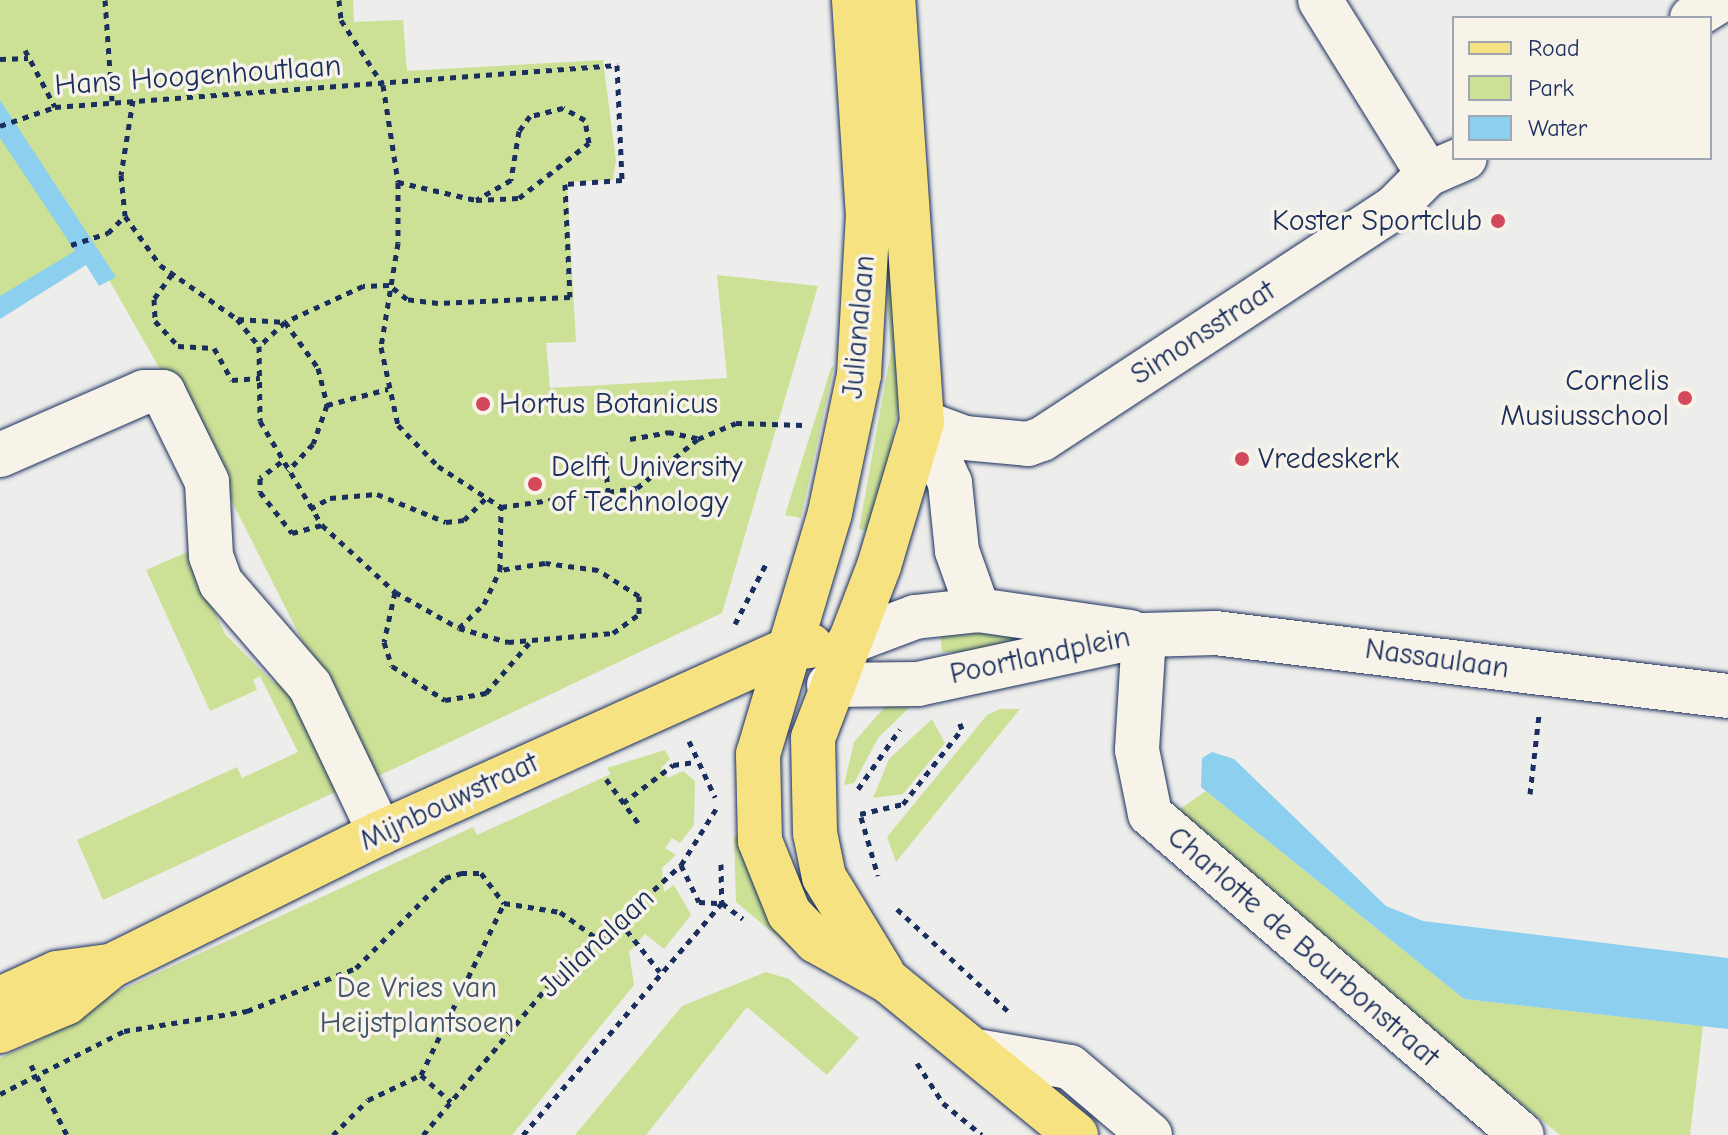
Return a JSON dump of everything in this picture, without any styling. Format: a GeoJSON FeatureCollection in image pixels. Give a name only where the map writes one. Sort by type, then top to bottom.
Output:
{"type":"FeatureCollection","features":[{"type":"Feature","properties":{"kind":"main road","name":"Julianalaan"},"geometry":{"type":"LineString","coordinates":[[854,0],[868,214],[859,375],[791,648],[758,754],[760,841],[789,913],[816,941],[888,981]]}},
{"type":"Feature","properties":{"kind":"main road","name":"Julianalaan"},"geometry":{"type":"LineString","coordinates":[[849,642],[922,422],[893,0]]}},
{"type":"Feature","properties":{"kind":"main road","name":"Poortlandplein"},"geometry":{"type":"LineString","coordinates":[[791,648],[849,642]]}},
{"type":"Feature","properties":{"kind":"main road"},"geometry":{"type":"LineString","coordinates":[[849,642],[829,685],[813,738],[815,833],[835,905],[888,981],[1076,1135]]}},
{"type":"Feature","properties":{"kind":"main road"},"geometry":{"type":"LineString","coordinates":[[791,648],[829,685]]}},
{"type":"Feature","properties":{"kind":"main road","name":"Mijnbouwstraat"},"geometry":{"type":"LineString","coordinates":[[5,1018],[57,973],[111,966],[380,833],[791,648]]}},
{"type":"Feature","properties":{"kind":"street"},"geometry":{"type":"LineString","coordinates":[[1320,0],[1446,166]]}},
{"type":"Feature","properties":{"kind":"street"},"geometry":{"type":"LineString","coordinates":[[1695,16],[1723,0],[1728,9]]}},
{"type":"Feature","properties":{"kind":"street","name":"Simonsstraat"},"geometry":{"type":"LineString","coordinates":[[922,422],[965,438],[1028,444],[1042,439],[1394,208],[1446,166]]}},
{"type":"Feature","properties":{"kind":"street"},"geometry":{"type":"LineString","coordinates":[[0,455],[144,392],[163,392],[207,482],[211,556],[221,583],[310,686],[380,833]]}},
{"type":"Feature","properties":{"kind":"street","name":"Julianalaan"},"geometry":{"type":"LineString","coordinates":[[922,422],[950,483],[957,551],[978,610]]}},
{"type":"Feature","properties":{"kind":"street","name":"Poortlandplein"},"geometry":{"type":"LineString","coordinates":[[849,642],[915,617],[978,610],[1144,635]]}},
{"type":"Feature","properties":{"kind":"street","name":"Poortlandplein"},"geometry":{"type":"LineString","coordinates":[[829,685],[918,684],[1144,635]]}},
{"type":"Feature","properties":{"kind":"street","name":"Nassaulaan"},"geometry":{"type":"LineString","coordinates":[[1144,635],[1245,635],[1728,696]]}},
{"type":"Feature","properties":{"kind":"street","name":"Charlotte de Bourbonstraat"},"geometry":{"type":"LineString","coordinates":[[1144,635],[1137,750],[1150,814],[1522,1135]]}},
{"type":"Feature","properties":{"kind":"street"},"geometry":{"type":"LineString","coordinates":[[976,1051],[1070,1067],[1150,1135]]}},
{"type":"Feature","properties":{"kind":"path"},"geometry":{"type":"LineString","coordinates":[[105,0],[112,101]]}},
{"type":"Feature","properties":{"kind":"path"},"geometry":{"type":"LineString","coordinates":[[339,0],[341,20],[383,85],[398,182],[381,347],[388,389],[398,425],[438,466],[501,507],[608,493],[651,481],[698,439],[755,420],[806,425]]}},
{"type":"Feature","properties":{"kind":"path"},"geometry":{"type":"LineString","coordinates":[[25,50],[55,107]]}},
{"type":"Feature","properties":{"kind":"path"},"geometry":{"type":"LineString","coordinates":[[0,59],[28,58]]}},
{"type":"Feature","properties":{"kind":"path","name":"Hans Hoogenhoutlaan"},"geometry":{"type":"LineString","coordinates":[[0,126],[17,115],[112,101],[383,85],[617,65],[622,180],[565,184],[570,297],[438,303],[407,299],[389,285]]}},
{"type":"Feature","properties":{"kind":"path"},"geometry":{"type":"LineString","coordinates":[[133,100],[121,175],[125,216],[137,243],[172,273],[237,319],[259,346],[260,421],[281,462],[322,525],[395,592],[459,628],[530,642],[613,633],[639,614],[639,596],[598,570],[566,563],[500,570]]}},
{"type":"Feature","properties":{"kind":"path"},"geometry":{"type":"LineString","coordinates":[[398,182],[476,200],[519,198],[545,185],[589,143],[585,120],[563,108],[530,116],[519,131],[511,180],[476,200]]}},
{"type":"Feature","properties":{"kind":"path"},"geometry":{"type":"LineString","coordinates":[[71,245],[87,234],[108,233],[125,216]]}},
{"type":"Feature","properties":{"kind":"path"},"geometry":{"type":"LineString","coordinates":[[172,273],[154,299],[155,321],[178,346],[214,348],[232,380],[260,378]]}},
{"type":"Feature","properties":{"kind":"path"},"geometry":{"type":"LineString","coordinates":[[259,346],[285,322],[363,286],[389,285]]}},
{"type":"Feature","properties":{"kind":"path"},"geometry":{"type":"LineString","coordinates":[[237,319],[285,322]]}},
{"type":"Feature","properties":{"kind":"path"},"geometry":{"type":"LineString","coordinates":[[285,322],[318,368],[327,405],[313,444],[288,471]]}},
{"type":"Feature","properties":{"kind":"path"},"geometry":{"type":"LineString","coordinates":[[327,405],[388,389]]}},
{"type":"Feature","properties":{"kind":"path"},"geometry":{"type":"LineString","coordinates":[[630,439],[668,432],[698,439]]}},
{"type":"Feature","properties":{"kind":"path"},"geometry":{"type":"LineString","coordinates":[[605,452],[608,493]]}},
{"type":"Feature","properties":{"kind":"path"},"geometry":{"type":"LineString","coordinates":[[281,462],[260,478],[260,492],[292,533],[322,525]]}},
{"type":"Feature","properties":{"kind":"path"},"geometry":{"type":"LineString","coordinates":[[310,509],[330,498],[377,494],[446,522],[464,520],[488,496]]}},
{"type":"Feature","properties":{"kind":"path"},"geometry":{"type":"LineString","coordinates":[[459,628],[484,604],[500,570],[501,507]]}},
{"type":"Feature","properties":{"kind":"path"},"geometry":{"type":"LineString","coordinates":[[395,592],[384,642],[392,666],[445,700],[486,693],[530,642]]}},
{"type":"Feature","properties":{"kind":"path"},"geometry":{"type":"LineString","coordinates":[[1530,794],[1544,673]]}},
{"type":"Feature","properties":{"kind":"path"},"geometry":{"type":"LineString","coordinates":[[623,803],[673,765],[695,762],[677,699]]}},
{"type":"Feature","properties":{"kind":"path","name":"Poortlandplein"},"geometry":{"type":"LineString","coordinates":[[860,814],[903,804],[962,729],[953,709]]}},
{"type":"Feature","properties":{"kind":"path"},"geometry":{"type":"LineString","coordinates":[[881,884],[860,814],[860,788],[911,719]]}},
{"type":"Feature","properties":{"kind":"path","name":"Julianalaan"},"geometry":{"type":"LineString","coordinates":[[423,1135],[547,987],[681,865],[719,805],[695,762]]}},
{"type":"Feature","properties":{"kind":"path"},"geometry":{"type":"LineString","coordinates":[[606,779],[639,824]]}},
{"type":"Feature","properties":{"kind":"path","name":"Julianalaan"},"geometry":{"type":"LineString","coordinates":[[523,1135],[722,903],[699,902],[681,865]]}},
{"type":"Feature","properties":{"kind":"path"},"geometry":{"type":"LineString","coordinates":[[0,1094],[124,1031],[247,1011],[356,968],[445,878],[481,873],[504,903],[560,912],[598,939]]}},
{"type":"Feature","properties":{"kind":"path"},"geometry":{"type":"LineString","coordinates":[[887,898],[1017,1019]]}},
{"type":"Feature","properties":{"kind":"path"},"geometry":{"type":"LineString","coordinates":[[333,1135],[368,1100],[421,1075],[504,903]]}},
{"type":"Feature","properties":{"kind":"path"},"geometry":{"type":"LineString","coordinates":[[619,921],[660,972]]}},
{"type":"Feature","properties":{"kind":"path"},"geometry":{"type":"LineString","coordinates":[[5,1018],[67,1135]]}},
{"type":"Feature","properties":{"kind":"path"},"geometry":{"type":"LineString","coordinates":[[421,1075],[451,1102]]}},
{"type":"Feature","properties":{"kind":"green space","name":"Hortus Botanicus"},"geometry":{"type":"Polygon","coordinates":[[[0,0],[353,0],[354,22],[403,20],[407,71],[603,60],[616,161],[613,180],[567,182],[576,342],[546,343],[550,388],[727,378],[717,275],[818,286],[722,613],[372,779],[206,450],[92,250],[0,297],[0,0]]]}},
{"type":"Feature","properties":{"kind":"green space"},"geometry":{"type":"Polygon","coordinates":[[[865,0],[880,0],[901,394],[874,533],[859,529],[891,351],[865,0]]]}},
{"type":"Feature","properties":{"kind":"green space"},"geometry":{"type":"Polygon","coordinates":[[[834,366],[801,518],[785,515],[831,368],[834,366]]]}},
{"type":"Feature","properties":{"kind":"green space"},"geometry":{"type":"Polygon","coordinates":[[[187,552],[225,634],[273,682],[296,686],[346,787],[103,900],[77,840],[237,767],[242,778],[298,752],[260,676],[253,680],[257,690],[210,711],[146,570],[187,552]]]}},
{"type":"Feature","properties":{"kind":"green space"},"geometry":{"type":"Polygon","coordinates":[[[940,632],[1048,632],[979,653],[942,652],[940,632]]]}},
{"type":"Feature","properties":{"kind":"green space"},"geometry":{"type":"Polygon","coordinates":[[[889,702],[913,704],[878,738],[854,783],[844,785],[854,742],[889,702]]]}},
{"type":"Feature","properties":{"kind":"green space"},"geometry":{"type":"Polygon","coordinates":[[[1000,709],[1020,709],[896,862],[887,837],[987,715],[1000,709]]]}},
{"type":"Feature","properties":{"kind":"green space"},"geometry":{"type":"Polygon","coordinates":[[[932,719],[945,743],[903,794],[873,798],[889,759],[932,719]]]}},
{"type":"Feature","properties":{"kind":"green space","name":"De Vries van Heijstplantsoen"},"geometry":{"type":"Polygon","coordinates":[[[665,750],[670,759],[661,768],[668,778],[683,771],[695,781],[694,825],[680,843],[672,838],[665,848],[676,855],[662,868],[664,892],[674,885],[691,915],[664,949],[645,934],[629,952],[634,985],[512,1135],[0,1135],[0,1058],[43,1038],[45,1025],[473,827],[477,835],[611,774],[607,768],[665,750]]]}},
{"type":"Feature","properties":{"kind":"green space"},"geometry":{"type":"Polygon","coordinates":[[[1206,791],[1464,999],[1703,1026],[1690,1135],[1560,1135],[1192,837],[1174,813],[1206,791]]]}},
{"type":"Feature","properties":{"kind":"green space"},"geometry":{"type":"Polygon","coordinates":[[[744,834],[812,961],[810,964],[736,902],[734,836],[744,834]]]}},
{"type":"Feature","properties":{"kind":"green space"},"geometry":{"type":"Polygon","coordinates":[[[766,972],[789,979],[859,1038],[827,1075],[747,1007],[646,1135],[575,1135],[682,1006],[766,972]]]}},
{"type":"Feature","properties":{"kind":"water"},"geometry":{"type":"Polygon","coordinates":[[[0,100],[116,277],[99,286],[86,265],[0,319],[0,296],[75,251],[0,138],[0,100]]]}},
{"type":"Feature","properties":{"kind":"water"},"geometry":{"type":"Polygon","coordinates":[[[1212,752],[1234,759],[1386,906],[1423,921],[1728,958],[1728,1029],[1464,999],[1201,787],[1202,758],[1212,752]]]}},
{"type":"Feature","properties":{"kind":"place","name":"Koster Sportclub"},"geometry":{"type":"Point","coordinates":[1498,221]}},
{"type":"Feature","properties":{"kind":"place","name":"Cornelis Musiusschool"},"geometry":{"type":"Point","coordinates":[1685,398]}},
{"type":"Feature","properties":{"kind":"place","name":"Hortus Botanicus"},"geometry":{"type":"Point","coordinates":[483,404]}},
{"type":"Feature","properties":{"kind":"place","name":"Vredeskerk"},"geometry":{"type":"Point","coordinates":[1242,459]}},
{"type":"Feature","properties":{"kind":"place","name":"Delft University of Technology"},"geometry":{"type":"Point","coordinates":[535,484]}}]}
